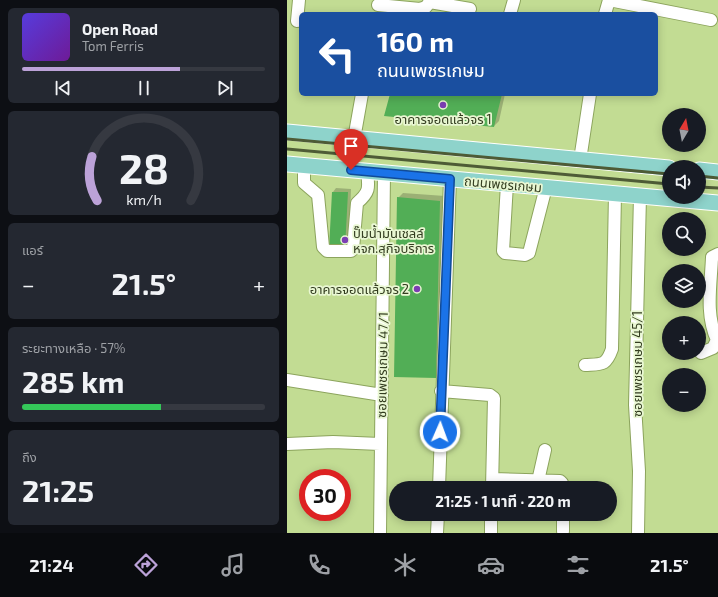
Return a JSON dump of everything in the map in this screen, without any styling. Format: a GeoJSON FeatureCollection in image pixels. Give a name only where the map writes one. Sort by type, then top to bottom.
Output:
{"type":"FeatureCollection","features":[{"type":"Feature","properties":{"kind":"main road"},"geometry":{"type":"LineString","coordinates":[[287,132],[662,167]]}},
{"type":"Feature","properties":{"kind":"main road","name":"ถนนเพชรเกษม"},"geometry":{"type":"LineString","coordinates":[[287,164],[718,203]]}},
{"type":"Feature","properties":{"kind":"main road"},"geometry":{"type":"LineString","coordinates":[[706,171],[718,172]]}},
{"type":"Feature","properties":{"kind":"street"},"geometry":{"type":"LineString","coordinates":[[297,20],[299,0]]}},
{"type":"Feature","properties":{"kind":"street"},"geometry":{"type":"LineString","coordinates":[[511,12],[514,0]]}},
{"type":"Feature","properties":{"kind":"street"},"geometry":{"type":"LineString","coordinates":[[606,12],[609,0],[711,20]]}},
{"type":"Feature","properties":{"kind":"street"},"geometry":{"type":"LineString","coordinates":[[378,6],[419,9],[426,8],[431,1],[470,9]]}},
{"type":"Feature","properties":{"kind":"street"},"geometry":{"type":"LineString","coordinates":[[353,139],[362,96]]}},
{"type":"Feature","properties":{"kind":"street"},"geometry":{"type":"LineString","coordinates":[[580,160],[589,96]]}},
{"type":"Feature","properties":{"kind":"street"},"geometry":{"type":"LineString","coordinates":[[304,165],[304,183],[318,195],[323,247],[327,251],[351,251],[353,249],[357,203],[366,195],[369,187],[367,171]]}},
{"type":"Feature","properties":{"kind":"street","name":"ซอยเพชรเกษม 47/1"},"geometry":{"type":"LineString","coordinates":[[379,533],[384,173]]}},
{"type":"Feature","properties":{"kind":"street"},"geometry":{"type":"LineString","coordinates":[[439,481],[441,390],[450,179]]}},
{"type":"Feature","properties":{"kind":"street"},"geometry":{"type":"LineString","coordinates":[[507,184],[503,250],[505,252],[525,255],[529,253],[537,228],[546,188]]}},
{"type":"Feature","properties":{"kind":"street"},"geometry":{"type":"LineString","coordinates":[[585,365],[603,364],[608,359],[612,349],[615,194]]}},
{"type":"Feature","properties":{"kind":"street","name":"ซอยเพชรเกษม 45/1"},"geometry":{"type":"LineString","coordinates":[[638,533],[639,471],[635,405],[640,196]]}},
{"type":"Feature","properties":{"kind":"street"},"geometry":{"type":"LineString","coordinates":[[706,351],[713,348],[717,340],[710,322],[710,311],[712,257],[718,254]]}},
{"type":"Feature","properties":{"kind":"street"},"geometry":{"type":"LineString","coordinates":[[287,380],[382,395]]}},
{"type":"Feature","properties":{"kind":"street"},"geometry":{"type":"LineString","coordinates":[[441,390],[490,395],[493,398],[492,481]]}},
{"type":"Feature","properties":{"kind":"street"},"geometry":{"type":"LineString","coordinates":[[287,444],[333,442],[380,444]]}},
{"type":"Feature","properties":{"kind":"street"},"geometry":{"type":"LineString","coordinates":[[538,481],[545,450]]}},
{"type":"Feature","properties":{"kind":"street"},"geometry":{"type":"LineString","coordinates":[[437,533],[438,521]]}},
{"type":"Feature","properties":{"kind":"street"},"geometry":{"type":"LineString","coordinates":[[491,521],[491,533]]}},
{"type":"Feature","properties":{"kind":"street"},"geometry":{"type":"LineString","coordinates":[[563,521],[563,532]]}},
{"type":"Feature","properties":{"kind":"building","name":"อาคารจอดแล้วจร 1"},"geometry":{"type":"Polygon","coordinates":[[[389,96],[502,96],[494,127],[384,116],[389,96]]]}},
{"type":"Feature","properties":{"kind":"building"},"geometry":{"type":"Polygon","coordinates":[[[332,192],[348,192],[345,249],[329,249],[332,192]]]}},
{"type":"Feature","properties":{"kind":"building","name":"อาคารจอดแล้วจร 2"},"geometry":{"type":"Polygon","coordinates":[[[397,197],[440,201],[436,378],[394,377],[397,197]]]}},
{"type":"Feature","properties":{"kind":"railway"},"geometry":{"type":"LineString","coordinates":[[287,139],[662,173]]}},
{"type":"Feature","properties":{"kind":"railway"},"geometry":{"type":"LineString","coordinates":[[287,149],[662,183]]}},
{"type":"Feature","properties":{"kind":"railway"},"geometry":{"type":"LineString","coordinates":[[706,177],[718,178]]}},
{"type":"Feature","properties":{"kind":"railway"},"geometry":{"type":"LineString","coordinates":[[706,187],[718,188]]}},
{"type":"Feature","properties":{"kind":"place","name":"อาคารจอดแล้วจร 1"},"geometry":{"type":"Point","coordinates":[443,105]}},
{"type":"Feature","properties":{"kind":"place","name":"ปั๊มน้ำมันเชลล์ หจก.สุกิจบริการ"},"geometry":{"type":"Point","coordinates":[345,240]}},
{"type":"Feature","properties":{"kind":"place","name":"อาคารจอดแล้วจร 2"},"geometry":{"type":"Point","coordinates":[417,289]}},
{"type":"Feature","properties":{"kind":"route"},"geometry":{"type":"LineString","coordinates":[[351,170],[450,179],[440,432]]}}]}
